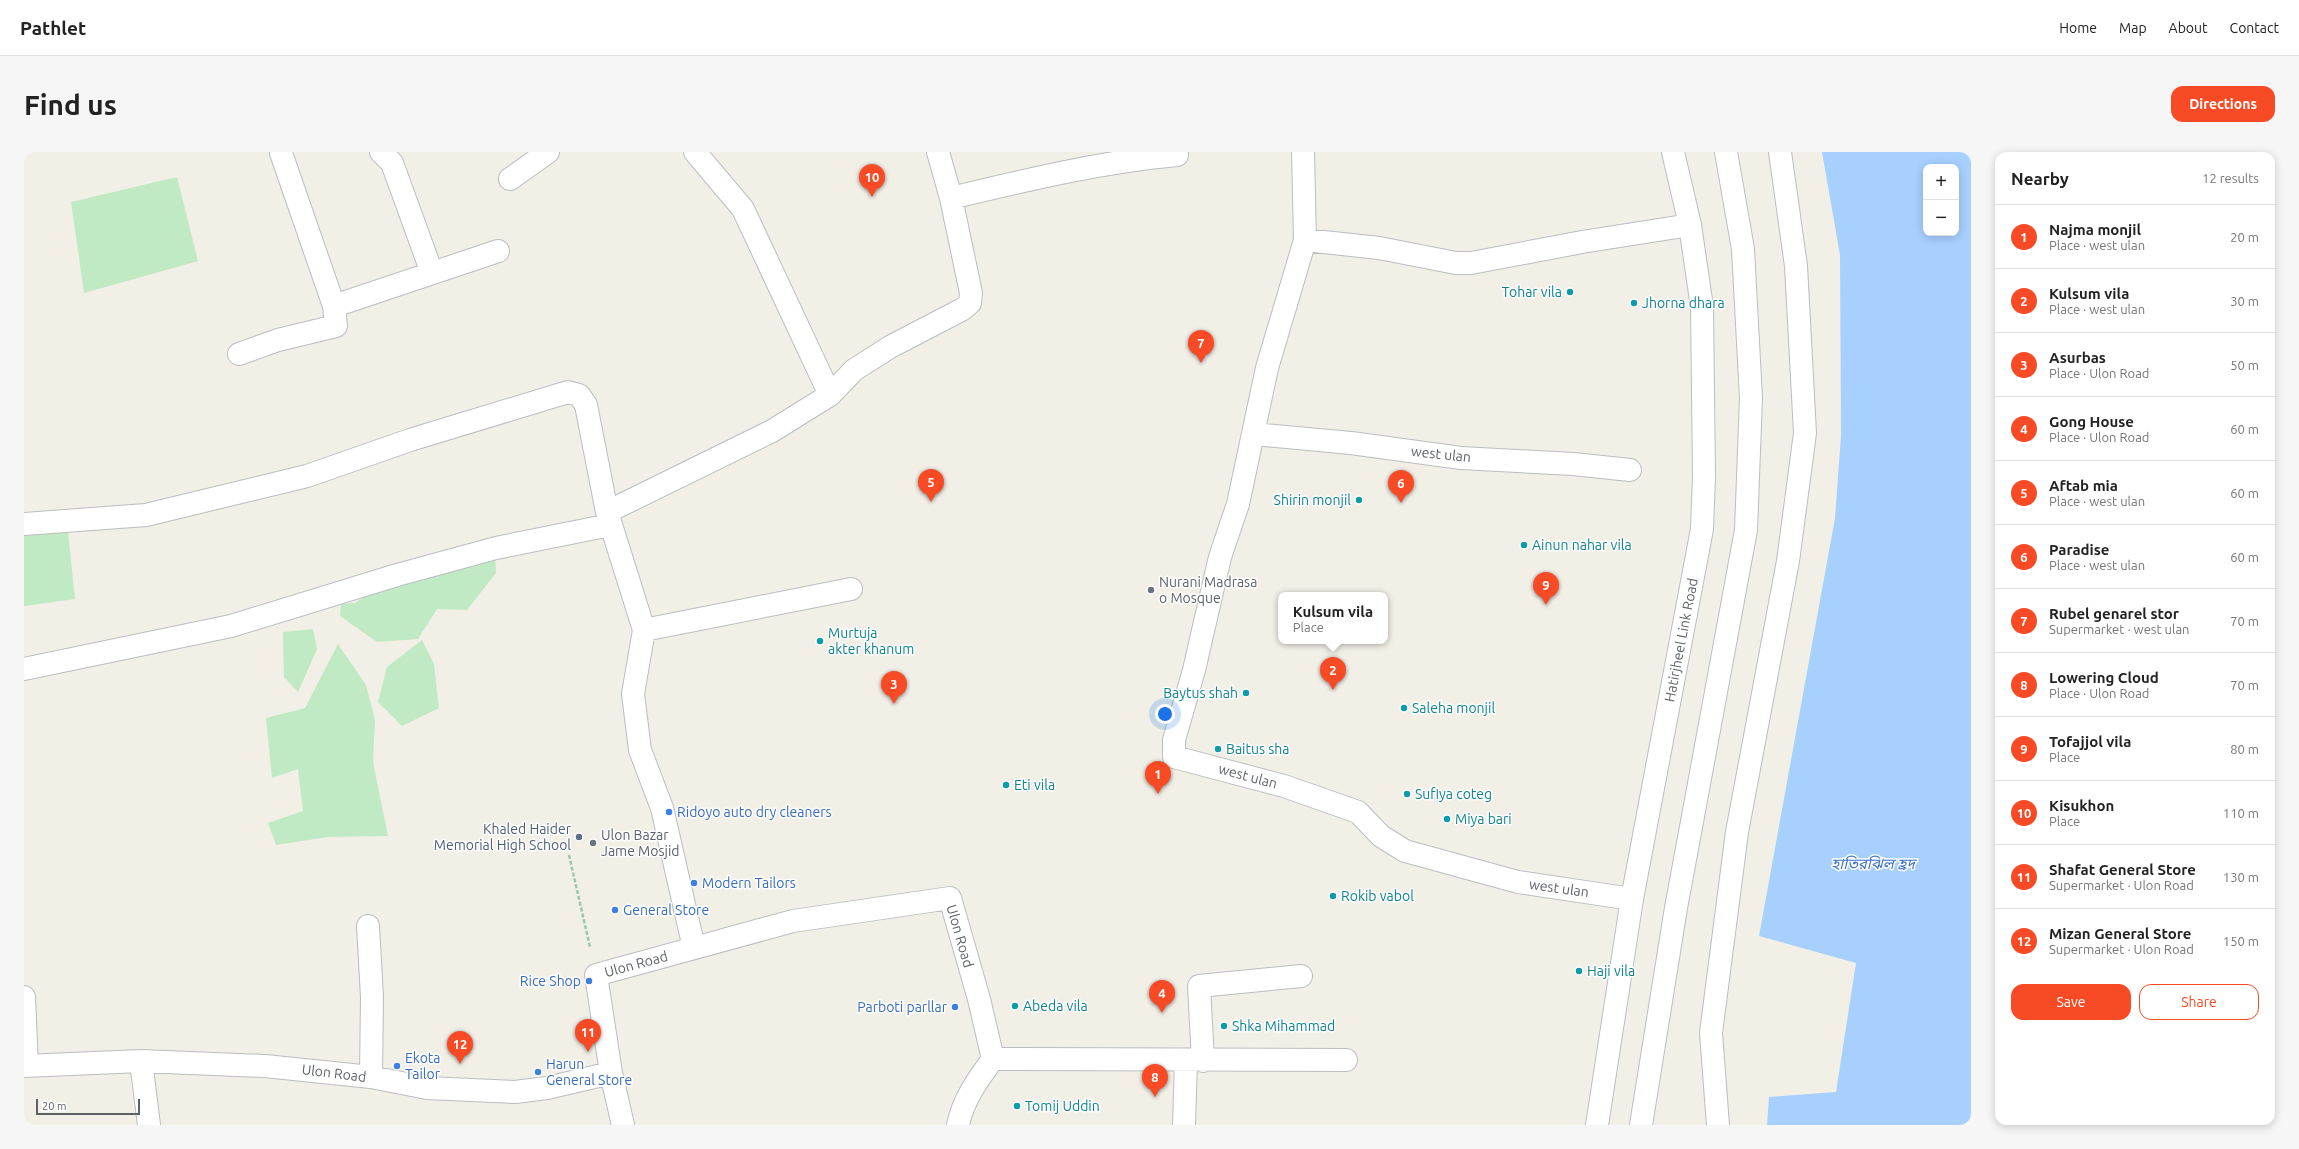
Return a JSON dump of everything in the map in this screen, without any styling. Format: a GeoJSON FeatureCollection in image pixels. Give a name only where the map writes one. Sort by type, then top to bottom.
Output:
{"type":"FeatureCollection","features":[{"type":"Feature","properties":{"kind":"street"},"geometry":{"type":"LineString","coordinates":[[239,354],[278,340],[336,326],[334,306],[281,152]]}},
{"type":"Feature","properties":{"kind":"street"},"geometry":{"type":"LineString","coordinates":[[381,152],[392,163],[432,273]]}},
{"type":"Feature","properties":{"kind":"street"},"geometry":{"type":"LineString","coordinates":[[510,179],[548,152]]}},
{"type":"Feature","properties":{"kind":"street"},"geometry":{"type":"LineString","coordinates":[[695,152],[710,167],[743,209],[830,395]]}},
{"type":"Feature","properties":{"kind":"street"},"geometry":{"type":"LineString","coordinates":[[24,669],[231,626],[397,575],[608,519],[772,432],[830,395],[854,370],[890,347],[963,309],[970,303],[971,293],[951,198],[938,152]]}},
{"type":"Feature","properties":{"kind":"street","name":"west ulan"},"geometry":{"type":"LineString","coordinates":[[1303,152],[1305,240],[1267,368],[1238,504],[1218,564],[1194,670],[1174,740],[1174,757],[1284,786],[1358,812],[1381,836],[1405,851],[1518,882],[1632,899]]}},
{"type":"Feature","properties":{"kind":"street","name":"Hatirjheel Link Road"},"geometry":{"type":"LineString","coordinates":[[1597,1125],[1632,899],[1702,529],[1704,477],[1702,307],[1690,225],[1673,152]]}},
{"type":"Feature","properties":{"kind":"street"},"geometry":{"type":"LineString","coordinates":[[1643,1120],[1676,908],[1746,530],[1752,398],[1743,249],[1726,152]]}},
{"type":"Feature","properties":{"kind":"street"},"geometry":{"type":"LineString","coordinates":[[1718,1125],[1711,1033],[1737,832],[1788,561],[1805,433],[1796,266],[1780,152]]}},
{"type":"Feature","properties":{"kind":"street"},"geometry":{"type":"LineString","coordinates":[[951,198],[1040,176],[1123,160],[1177,155]]}},
{"type":"Feature","properties":{"kind":"street"},"geometry":{"type":"LineString","coordinates":[[1305,240],[1379,248],[1456,263],[1471,263],[1582,242],[1690,225]]}},
{"type":"Feature","properties":{"kind":"street"},"geometry":{"type":"LineString","coordinates":[[334,306],[498,250]]}},
{"type":"Feature","properties":{"kind":"street"},"geometry":{"type":"LineString","coordinates":[[24,524],[146,515],[307,476],[410,440],[568,392],[579,394],[586,405],[608,519],[644,630],[633,694],[640,750],[662,808],[694,948]]}},
{"type":"Feature","properties":{"kind":"street","name":"west ulan"},"geometry":{"type":"LineString","coordinates":[[1253,434],[1351,443],[1461,458],[1573,464],[1630,470]]}},
{"type":"Feature","properties":{"kind":"street"},"geometry":{"type":"LineString","coordinates":[[644,630],[851,589]]}},
{"type":"Feature","properties":{"kind":"street","name":"Ulon Road"},"geometry":{"type":"LineString","coordinates":[[25,1066],[141,1061],[265,1066],[371,1078],[427,1088],[515,1092],[547,1088],[610,1073],[596,975],[793,921],[950,898],[979,1000],[993,1059]]}},
{"type":"Feature","properties":{"kind":"street"},"geometry":{"type":"LineString","coordinates":[[368,926],[372,997],[371,1078]]}},
{"type":"Feature","properties":{"kind":"street"},"geometry":{"type":"LineString","coordinates":[[1184,1125],[1195,1061],[1199,986],[1301,976]]}},
{"type":"Feature","properties":{"kind":"street"},"geometry":{"type":"LineString","coordinates":[[24,997],[25,1066]]}},
{"type":"Feature","properties":{"kind":"street"},"geometry":{"type":"LineString","coordinates":[[958,1125],[960,1116],[974,1086],[993,1059],[1195,1061],[1346,1060]]}},
{"type":"Feature","properties":{"kind":"street"},"geometry":{"type":"LineString","coordinates":[[141,1061],[149,1125]]}},
{"type":"Feature","properties":{"kind":"street"},"geometry":{"type":"LineString","coordinates":[[610,1073],[620,1104],[623,1125]]}},
{"type":"Feature","properties":{"kind":"path"},"geometry":{"type":"LineString","coordinates":[[569,855],[596,975]]}},
{"type":"Feature","properties":{"kind":"green space"},"geometry":{"type":"Polygon","coordinates":[[[177,177],[198,261],[84,293],[71,202],[177,177]]]}},
{"type":"Feature","properties":{"kind":"green space"},"geometry":{"type":"Polygon","coordinates":[[[68,532],[75,599],[24,606],[24,536],[68,532]]]}},
{"type":"Feature","properties":{"kind":"green space"},"geometry":{"type":"Polygon","coordinates":[[[495,557],[496,573],[467,610],[437,609],[418,639],[377,642],[340,616],[341,604],[355,603],[383,584],[495,557]]]}},
{"type":"Feature","properties":{"kind":"green space"},"geometry":{"type":"Polygon","coordinates":[[[313,629],[317,649],[298,692],[284,677],[283,632],[313,629]]]}},
{"type":"Feature","properties":{"kind":"green space"},"geometry":{"type":"Polygon","coordinates":[[[422,640],[434,664],[439,708],[402,726],[378,702],[387,667],[422,640]]]}},
{"type":"Feature","properties":{"kind":"green space"},"geometry":{"type":"Polygon","coordinates":[[[338,644],[366,685],[375,720],[373,762],[388,836],[328,837],[276,845],[268,823],[303,811],[298,769],[272,778],[266,718],[305,708],[338,644]]]}},
{"type":"Feature","properties":{"kind":"water","name":"হাতিরঝিল হ্রদ"},"geometry":{"type":"Polygon","coordinates":[[[1822,152],[1971,152],[1971,1125],[1767,1125],[1769,1097],[1836,1092],[1856,963],[1759,936],[1835,518],[1841,436],[1840,255],[1822,152]]]}},
{"type":"Feature","properties":{"kind":"place","name":"Kisukhon"},"geometry":{"type":"Point","coordinates":[872,197]}},
{"type":"Feature","properties":{"kind":"place","name":"Tohar vila"},"geometry":{"type":"Point","coordinates":[1570,292]}},
{"type":"Feature","properties":{"kind":"place","name":"Jhorna dhara"},"geometry":{"type":"Point","coordinates":[1634,303]}},
{"type":"Feature","properties":{"kind":"place","name":"Rubel genarel stor"},"geometry":{"type":"Point","coordinates":[1201,363]}},
{"type":"Feature","properties":{"kind":"place","name":"Shirin monjil"},"geometry":{"type":"Point","coordinates":[1359,500]}},
{"type":"Feature","properties":{"kind":"place","name":"Aftab mia"},"geometry":{"type":"Point","coordinates":[931,502]}},
{"type":"Feature","properties":{"kind":"place","name":"Paradise"},"geometry":{"type":"Point","coordinates":[1401,503]}},
{"type":"Feature","properties":{"kind":"place","name":"Ainun nahar vila"},"geometry":{"type":"Point","coordinates":[1524,545]}},
{"type":"Feature","properties":{"kind":"place","name":"Nurani Madrasa o Mosque"},"geometry":{"type":"Point","coordinates":[1151,590]}},
{"type":"Feature","properties":{"kind":"place","name":"Tofajjol vila"},"geometry":{"type":"Point","coordinates":[1546,605]}},
{"type":"Feature","properties":{"kind":"place","name":"Murtuja akter khanum"},"geometry":{"type":"Point","coordinates":[820,641]}},
{"type":"Feature","properties":{"kind":"place","name":"Kulsum vila"},"geometry":{"type":"Point","coordinates":[1333,690]}},
{"type":"Feature","properties":{"kind":"place","name":"Baytus shah"},"geometry":{"type":"Point","coordinates":[1246,693]}},
{"type":"Feature","properties":{"kind":"place","name":"Asurbas"},"geometry":{"type":"Point","coordinates":[894,704]}},
{"type":"Feature","properties":{"kind":"place","name":"Saleha monjil"},"geometry":{"type":"Point","coordinates":[1404,708]}},
{"type":"Feature","properties":{"kind":"place","name":"Baitus sha"},"geometry":{"type":"Point","coordinates":[1218,749]}},
{"type":"Feature","properties":{"kind":"place","name":"Eti vila"},"geometry":{"type":"Point","coordinates":[1006,785]}},
{"type":"Feature","properties":{"kind":"place","name":"Najma monjil"},"geometry":{"type":"Point","coordinates":[1158,794]}},
{"type":"Feature","properties":{"kind":"place","name":"Sufiya coteg"},"geometry":{"type":"Point","coordinates":[1407,794]}},
{"type":"Feature","properties":{"kind":"place","name":"Ridoyo auto dry cleaners"},"geometry":{"type":"Point","coordinates":[669,812]}},
{"type":"Feature","properties":{"kind":"place","name":"Miya bari"},"geometry":{"type":"Point","coordinates":[1447,819]}},
{"type":"Feature","properties":{"kind":"place","name":"Khaled Haider Memorial High School"},"geometry":{"type":"Point","coordinates":[579,837]}},
{"type":"Feature","properties":{"kind":"place","name":"Ulon Bazar Jame Mosjid"},"geometry":{"type":"Point","coordinates":[593,843]}},
{"type":"Feature","properties":{"kind":"place","name":"Modern Tailors"},"geometry":{"type":"Point","coordinates":[694,883]}},
{"type":"Feature","properties":{"kind":"place","name":"Rokib vabol"},"geometry":{"type":"Point","coordinates":[1333,896]}},
{"type":"Feature","properties":{"kind":"place","name":"General Store"},"geometry":{"type":"Point","coordinates":[615,910]}},
{"type":"Feature","properties":{"kind":"place","name":"Haji vila"},"geometry":{"type":"Point","coordinates":[1579,971]}},
{"type":"Feature","properties":{"kind":"place","name":"Rice Shop"},"geometry":{"type":"Point","coordinates":[589,981]}},
{"type":"Feature","properties":{"kind":"place","name":"Abeda vila"},"geometry":{"type":"Point","coordinates":[1015,1006]}},
{"type":"Feature","properties":{"kind":"place","name":"Parboti parllar"},"geometry":{"type":"Point","coordinates":[955,1007]}},
{"type":"Feature","properties":{"kind":"place","name":"Gong House"},"geometry":{"type":"Point","coordinates":[1162,1013]}},
{"type":"Feature","properties":{"kind":"place","name":"Shka Mihammad"},"geometry":{"type":"Point","coordinates":[1224,1026]}},
{"type":"Feature","properties":{"kind":"place","name":"Shafat General Store"},"geometry":{"type":"Point","coordinates":[588,1052]}},
{"type":"Feature","properties":{"kind":"place","name":"Mizan General Store"},"geometry":{"type":"Point","coordinates":[460,1064]}},
{"type":"Feature","properties":{"kind":"place","name":"Ekota Tailor"},"geometry":{"type":"Point","coordinates":[397,1066]}},
{"type":"Feature","properties":{"kind":"place","name":"Harun General Store"},"geometry":{"type":"Point","coordinates":[538,1072]}},
{"type":"Feature","properties":{"kind":"place","name":"Lowering Cloud"},"geometry":{"type":"Point","coordinates":[1155,1097]}},
{"type":"Feature","properties":{"kind":"place","name":"Tomij Uddin"},"geometry":{"type":"Point","coordinates":[1017,1106]}}]}
